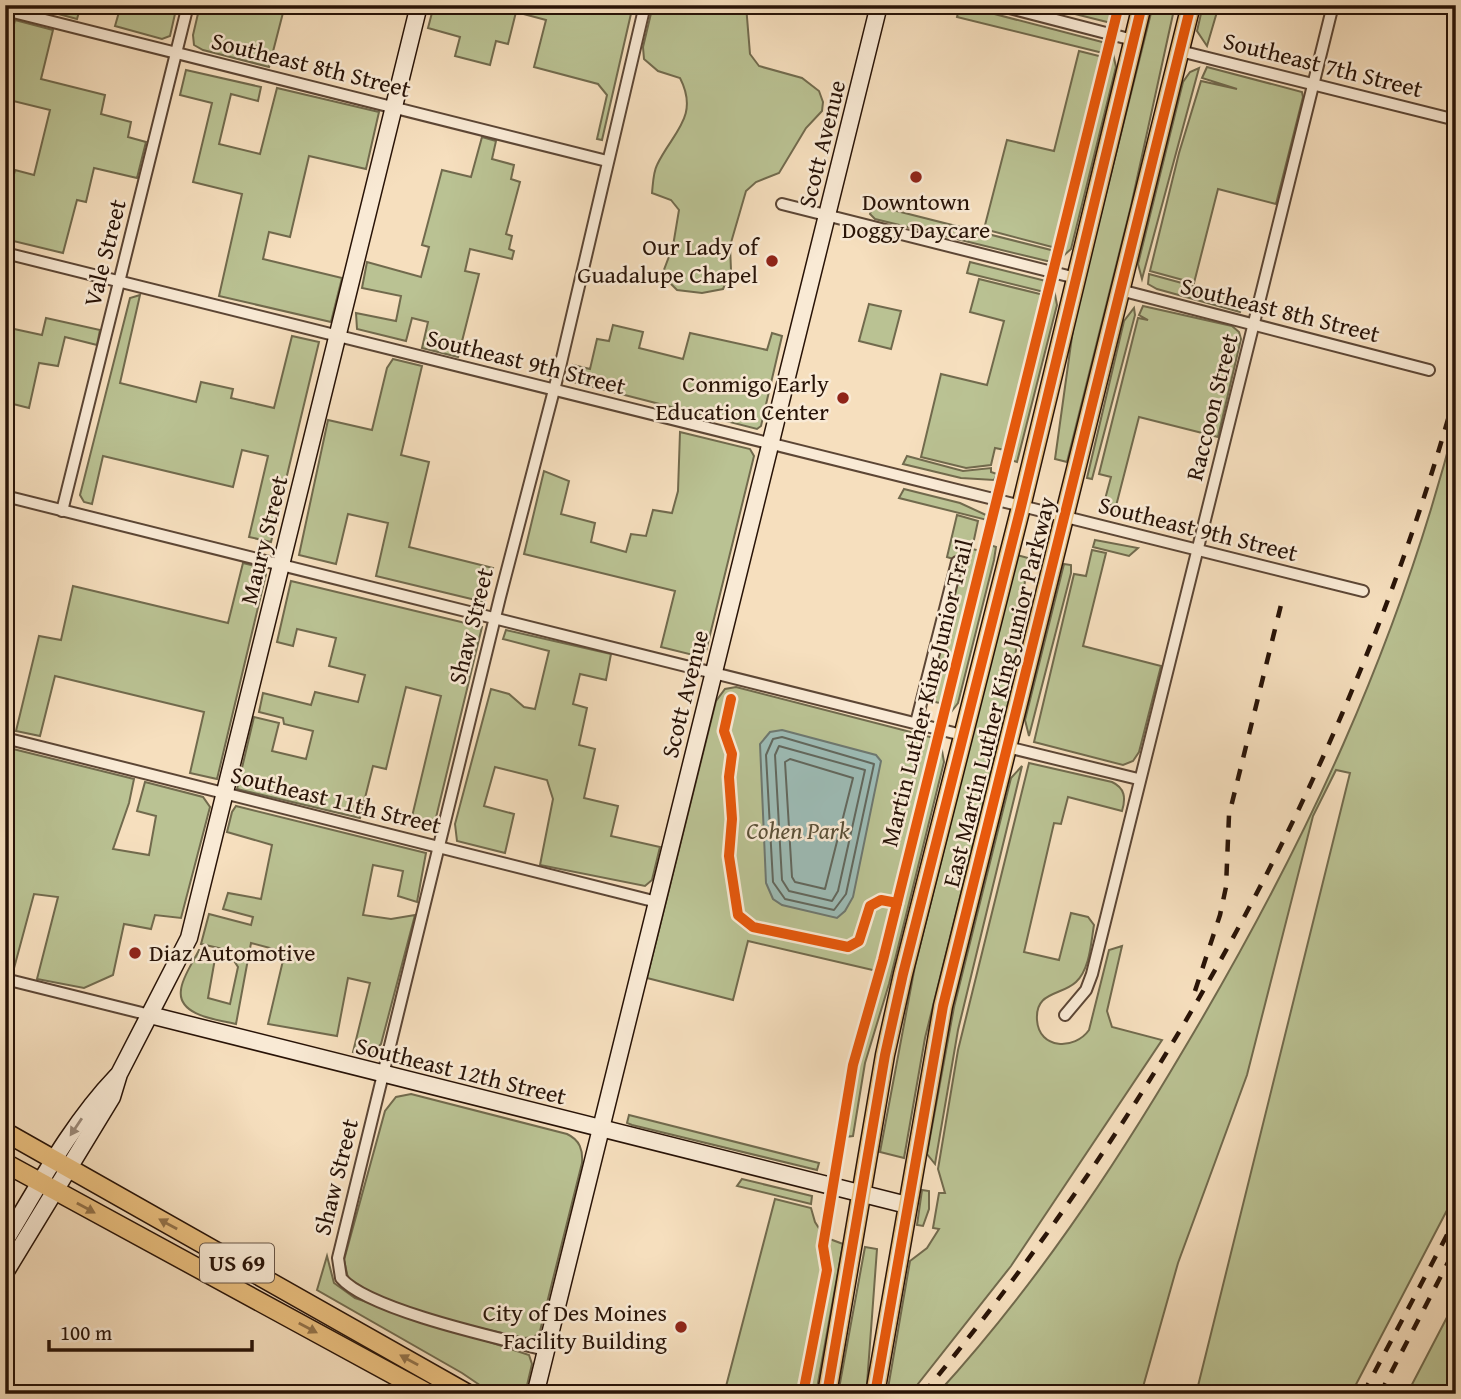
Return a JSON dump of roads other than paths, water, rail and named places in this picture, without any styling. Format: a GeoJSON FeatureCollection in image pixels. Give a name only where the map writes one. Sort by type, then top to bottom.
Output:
{"type":"FeatureCollection","features":[{"type":"Feature","properties":{"kind":"main road","name":"East Martin Luther King Junior Parkway"},"geometry":{"type":"LineString","coordinates":[[827,1394],[900,986],[1021,507],[1142,5]]}},
{"type":"Feature","properties":{"kind":"main road","name":"East Martin Luther King Junior Parkway"},"geometry":{"type":"LineString","coordinates":[[875,1394],[943,1006],[1191,5]]}},
{"type":"Feature","properties":{"kind":"main road","name":"US 69"},"geometry":{"type":"LineString","coordinates":[[5,1132],[468,1394]]}},
{"type":"Feature","properties":{"kind":"main road","name":"US 69"},"geometry":{"type":"LineString","coordinates":[[5,1163],[429,1394]]}},
{"type":"Feature","properties":{"kind":"street","name":"Vale Street"},"geometry":{"type":"LineString","coordinates":[[62,511],[188,5]]}},
{"type":"Feature","properties":{"kind":"street","name":"Maury Street"},"geometry":{"type":"LineString","coordinates":[[5,1273],[62,1164],[113,1097],[119,1074],[189,938],[419,5]]}},
{"type":"Feature","properties":{"kind":"street","name":"Shaw Street"},"geometry":{"type":"LineString","coordinates":[[546,1350],[464,1330],[364,1296],[341,1278],[338,1258],[554,391],[645,5]]}},
{"type":"Feature","properties":{"kind":"street","name":"Scott Avenue"},"geometry":{"type":"LineString","coordinates":[[536,1392],[879,5]]}},
{"type":"Feature","properties":{"kind":"street"},"geometry":{"type":"LineString","coordinates":[[998,5],[1133,40]]}},
{"type":"Feature","properties":{"kind":"street","name":"Raccoon Street"},"geometry":{"type":"LineString","coordinates":[[1065,1015],[1086,990],[1092,974],[1138,779],[1333,5]]}},
{"type":"Feature","properties":{"kind":"street","name":"Southeast 8th Street"},"geometry":{"type":"LineString","coordinates":[[5,10],[607,161]]}},
{"type":"Feature","properties":{"kind":"street","name":"Southeast 7th Street"},"geometry":{"type":"LineString","coordinates":[[1180,51],[1456,120]]}},
{"type":"Feature","properties":{"kind":"street"},"geometry":{"type":"LineString","coordinates":[[782,204],[1076,278]]}},
{"type":"Feature","properties":{"kind":"street","name":"Southeast 9th Street"},"geometry":{"type":"LineString","coordinates":[[5,253],[1363,591]]}},
{"type":"Feature","properties":{"kind":"street","name":"Southeast 8th Street"},"geometry":{"type":"LineString","coordinates":[[1120,290],[1429,370]]}},
{"type":"Feature","properties":{"kind":"street"},"geometry":{"type":"LineString","coordinates":[[5,496],[962,735]]}},
{"type":"Feature","properties":{"kind":"street"},"geometry":{"type":"LineString","coordinates":[[916,723],[957,562]]}},
{"type":"Feature","properties":{"kind":"street","name":"Southeast 11th Street"},"geometry":{"type":"LineString","coordinates":[[5,738],[657,902]]}},
{"type":"Feature","properties":{"kind":"street"},"geometry":{"type":"LineString","coordinates":[[1007,747],[1138,779]]}},
{"type":"Feature","properties":{"kind":"street","name":"Southeast 12th Street"},"geometry":{"type":"LineString","coordinates":[[5,979],[906,1205]]}},
{"type":"Feature","properties":{"kind":"street","name":"Maury Street"},"geometry":{"type":"LineString","coordinates":[[5,1241],[48,1187]]}},
{"type":"Feature","properties":{"kind":"water"},"geometry":{"type":"Polygon","coordinates":[[[782,730],[876,755],[881,761],[853,897],[845,911],[837,918],[782,905],[773,899],[766,883],[760,744],[770,732],[782,730]]]}},
{"type":"Feature","properties":{"kind":"railway"},"geometry":{"type":"LineString","coordinates":[[923,1394],[1011,1282],[1094,1165],[1172,1044],[1242,920],[1307,793],[1364,662],[1414,528],[1456,391]]}},
{"type":"Feature","properties":{"kind":"railway"},"geometry":{"type":"LineString","coordinates":[[1195,991],[1220,915],[1226,887],[1229,815],[1281,605]]}},
{"type":"Feature","properties":{"kind":"railway"},"geometry":{"type":"LineString","coordinates":[[1363,1394],[1456,1218]]}},
{"type":"Feature","properties":{"kind":"railway"},"geometry":{"type":"LineString","coordinates":[[1380,1394],[1456,1247]]}},
{"type":"Feature","properties":{"kind":"place","name":"Downtown Doggy Daycare"},"geometry":{"type":"Point","coordinates":[916,177]}},
{"type":"Feature","properties":{"kind":"place","name":"Our Lady of Guadalupe Chapel"},"geometry":{"type":"Point","coordinates":[772,261]}},
{"type":"Feature","properties":{"kind":"place","name":"Conmigo Early Education Center"},"geometry":{"type":"Point","coordinates":[843,398]}},
{"type":"Feature","properties":{"kind":"place","name":"Diaz Automotive"},"geometry":{"type":"Point","coordinates":[135,953]}},
{"type":"Feature","properties":{"kind":"place","name":"City of Des Moines Facility Building"},"geometry":{"type":"Point","coordinates":[681,1327]}},
{"type":"Feature","properties":{"kind":"park label","name":"Cohen Park"},"geometry":{"type":"Point","coordinates":[798,831]}}]}
